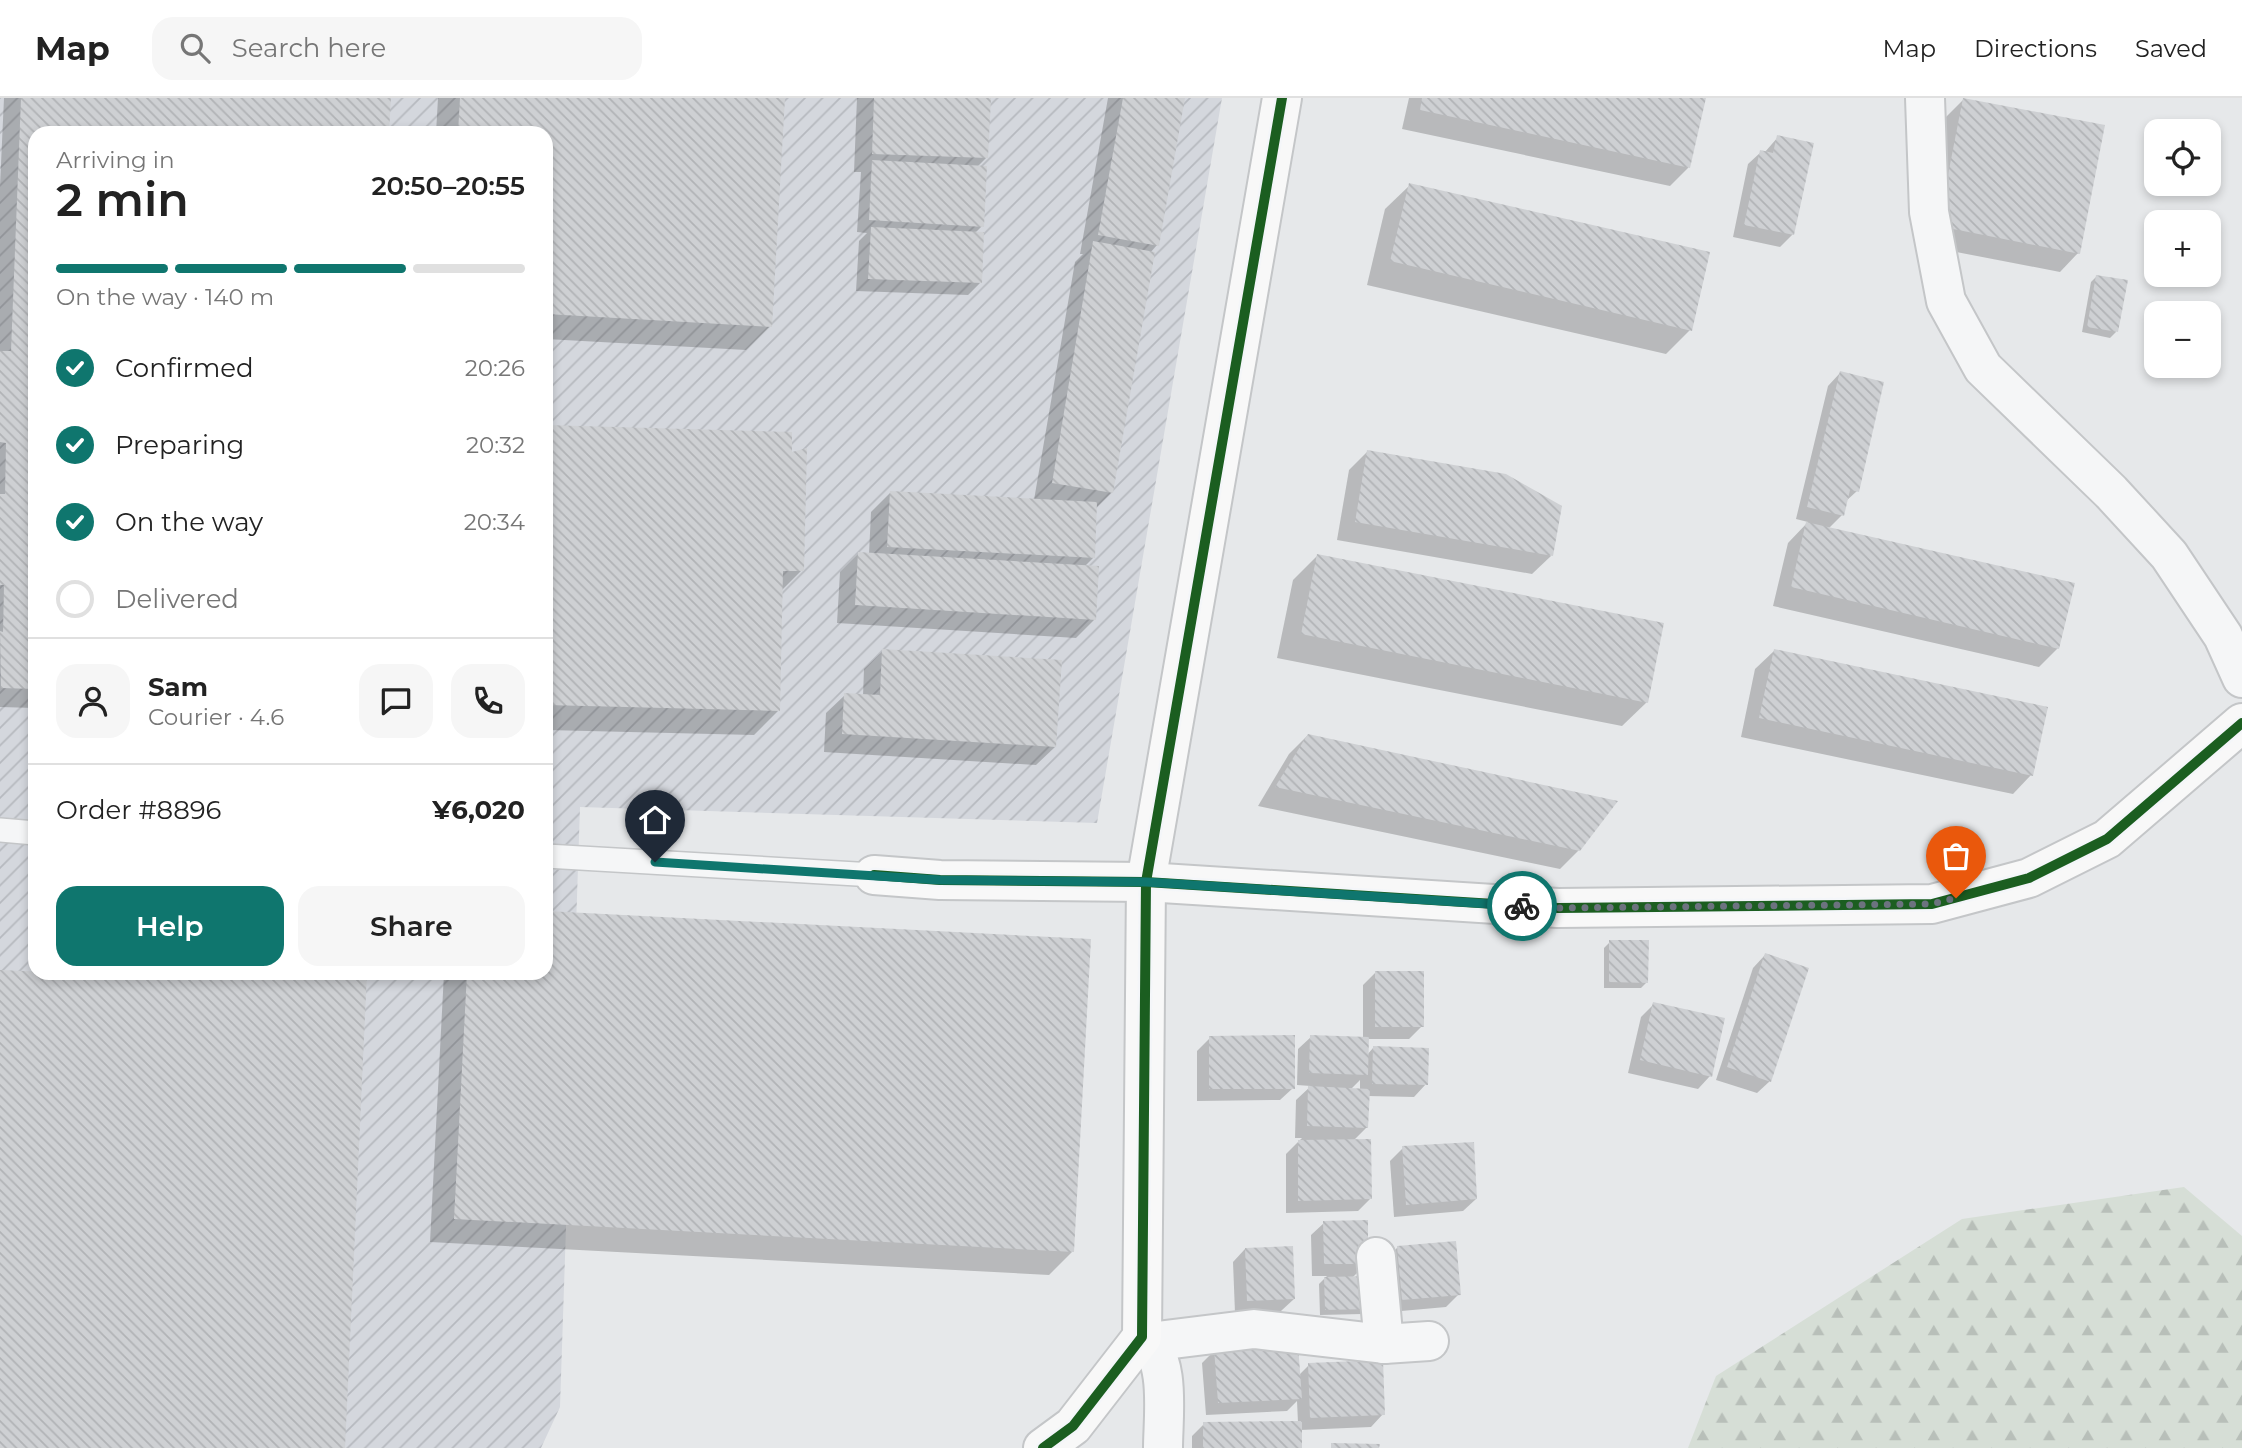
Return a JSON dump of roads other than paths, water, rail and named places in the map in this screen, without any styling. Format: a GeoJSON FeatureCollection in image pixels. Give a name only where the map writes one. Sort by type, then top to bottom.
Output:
{"type":"FeatureCollection","features":[{"type":"Feature","properties":{"kind":"street"},"geometry":{"type":"LineString","coordinates":[[1163,1448],[1163,1370],[1145,1340],[1146,882],[1282,98]]}},
{"type":"Feature","properties":{"kind":"street"},"geometry":{"type":"LineString","coordinates":[[1925,98],[1929,212],[1946,301],[1983,368],[2111,492],[2169,555],[2223,636],[2242,678]]}},
{"type":"Feature","properties":{"kind":"street"},"geometry":{"type":"LineString","coordinates":[[874,875],[940,880],[1146,882],[1558,908],[1932,904],[2029,878],[2106,839],[2242,723]]}},
{"type":"Feature","properties":{"kind":"street"},"geometry":{"type":"LineString","coordinates":[[1376,1257],[1384,1344]]}},
{"type":"Feature","properties":{"kind":"street"},"geometry":{"type":"LineString","coordinates":[[1043,1448],[1073,1426],[1145,1340],[1254,1329],[1384,1344],[1429,1341]]}},
{"type":"Feature","properties":{"kind":"lane"},"geometry":{"type":"LineString","coordinates":[[0,830],[28,832]]}},
{"type":"Feature","properties":{"kind":"lane"},"geometry":{"type":"LineString","coordinates":[[553,856],[874,875]]}}]}
